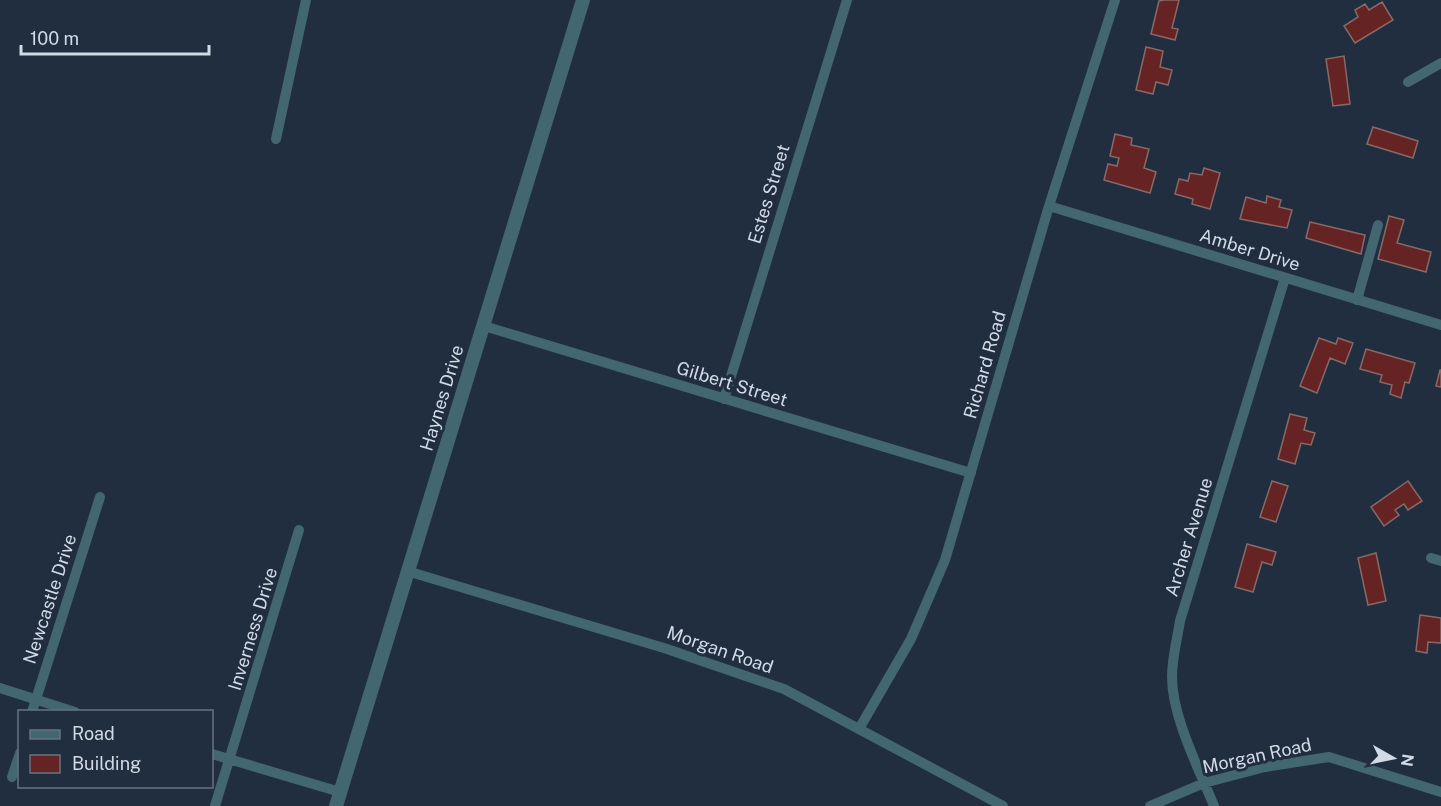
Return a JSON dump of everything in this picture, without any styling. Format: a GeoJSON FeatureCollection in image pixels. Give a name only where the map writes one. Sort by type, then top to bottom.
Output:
{"type":"FeatureCollection","features":[{"type":"Feature","properties":{"kind":"street"},"geometry":{"type":"LineString","coordinates":[[276,140],[306,0]]}},
{"type":"Feature","properties":{"kind":"street","name":"Haynes Drive"},"geometry":{"type":"LineString","coordinates":[[336,806],[583,0]]}},
{"type":"Feature","properties":{"kind":"street","name":"Estes Street"},"geometry":{"type":"LineString","coordinates":[[724,399],[847,0]]}},
{"type":"Feature","properties":{"kind":"street","name":"Richard Road"},"geometry":{"type":"LineString","coordinates":[[859,729],[911,639],[945,560],[1049,206],[1115,0]]}},
{"type":"Feature","properties":{"kind":"street"},"geometry":{"type":"LineString","coordinates":[[1408,82],[1441,63]]}},
{"type":"Feature","properties":{"kind":"street","name":"Amber Drive"},"geometry":{"type":"LineString","coordinates":[[1049,206],[1441,325]]}},
{"type":"Feature","properties":{"kind":"street"},"geometry":{"type":"LineString","coordinates":[[1357,300],[1378,225]]}},
{"type":"Feature","properties":{"kind":"street","name":"Archer Avenue"},"geometry":{"type":"LineString","coordinates":[[1214,806],[1177,710],[1172,678],[1174,654],[1180,621],[1285,278]]}},
{"type":"Feature","properties":{"kind":"street","name":"Gilbert Street"},"geometry":{"type":"LineString","coordinates":[[484,326],[970,473]]}},
{"type":"Feature","properties":{"kind":"street","name":"Newcastle Drive"},"geometry":{"type":"LineString","coordinates":[[32,710],[100,497]]}},
{"type":"Feature","properties":{"kind":"street","name":"Inverness Drive"},"geometry":{"type":"LineString","coordinates":[[215,806],[231,760],[299,530]]}},
{"type":"Feature","properties":{"kind":"street","name":"Morgan Road"},"geometry":{"type":"LineString","coordinates":[[407,571],[664,648],[784,689],[1003,806]]}},
{"type":"Feature","properties":{"kind":"street"},"geometry":{"type":"LineString","coordinates":[[0,688],[72,710]]}},
{"type":"Feature","properties":{"kind":"street"},"geometry":{"type":"LineString","coordinates":[[213,754],[340,792]]}},
{"type":"Feature","properties":{"kind":"street","name":"Morgan Road"},"geometry":{"type":"LineString","coordinates":[[1150,806],[1204,783],[1265,767],[1329,757],[1441,792]]}},
{"type":"Feature","properties":{"kind":"street"},"geometry":{"type":"LineString","coordinates":[[12,777],[18,759]]}},
{"type":"Feature","properties":{"kind":"building"},"geometry":{"type":"Polygon","coordinates":[[[1179,0],[1172,28],[1178,29],[1175,40],[1151,34],[1159,1],[1179,0]]]}},
{"type":"Feature","properties":{"kind":"building"},"geometry":{"type":"Polygon","coordinates":[[[1382,2],[1393,20],[1355,43],[1344,26],[1358,17],[1355,10],[1365,4],[1369,10],[1382,2]]]}},
{"type":"Feature","properties":{"kind":"building"},"geometry":{"type":"Polygon","coordinates":[[[1146,47],[1163,51],[1160,67],[1172,70],[1168,85],[1156,82],[1153,94],[1136,90],[1146,47]]]}},
{"type":"Feature","properties":{"kind":"building"},"geometry":{"type":"Polygon","coordinates":[[[1344,56],[1350,104],[1333,106],[1326,59],[1344,56]]]}},
{"type":"Feature","properties":{"kind":"building"},"geometry":{"type":"Polygon","coordinates":[[[1373,127],[1418,141],[1413,158],[1367,144],[1373,127]]]}},
{"type":"Feature","properties":{"kind":"building"},"geometry":{"type":"Polygon","coordinates":[[[1115,134],[1132,138],[1131,145],[1149,149],[1144,168],[1156,172],[1150,193],[1104,180],[1108,164],[1117,166],[1119,158],[1110,156],[1115,134]]]}},
{"type":"Feature","properties":{"kind":"building"},"geometry":{"type":"Polygon","coordinates":[[[1204,168],[1220,173],[1210,209],[1192,204],[1193,199],[1175,194],[1179,179],[1188,181],[1190,173],[1202,175],[1204,168]]]}},
{"type":"Feature","properties":{"kind":"building"},"geometry":{"type":"Polygon","coordinates":[[[1267,196],[1281,200],[1279,207],[1292,210],[1287,228],[1240,219],[1246,197],[1266,203],[1267,196]]]}},
{"type":"Feature","properties":{"kind":"building"},"geometry":{"type":"Polygon","coordinates":[[[1389,216],[1404,220],[1397,243],[1431,252],[1426,272],[1378,259],[1389,216]]]}},
{"type":"Feature","properties":{"kind":"building"},"geometry":{"type":"Polygon","coordinates":[[[1310,222],[1365,235],[1361,254],[1306,238],[1310,222]]]}},
{"type":"Feature","properties":{"kind":"building"},"geometry":{"type":"Polygon","coordinates":[[[1319,338],[1336,344],[1338,338],[1353,343],[1345,364],[1330,358],[1317,393],[1300,386],[1319,338]]]}},
{"type":"Feature","properties":{"kind":"building"},"geometry":{"type":"Polygon","coordinates":[[[1366,349],[1415,363],[1409,383],[1405,382],[1401,398],[1390,394],[1392,385],[1380,382],[1382,375],[1360,369],[1366,349]]]}},
{"type":"Feature","properties":{"kind":"building"},"geometry":{"type":"Polygon","coordinates":[[[1441,370],[1441,387],[1436,386],[1441,370]]]}},
{"type":"Feature","properties":{"kind":"building"},"geometry":{"type":"Polygon","coordinates":[[[1290,414],[1307,418],[1304,430],[1315,433],[1311,445],[1301,443],[1295,464],[1278,459],[1290,414]]]}},
{"type":"Feature","properties":{"kind":"building"},"geometry":{"type":"Polygon","coordinates":[[[1272,481],[1288,486],[1276,522],[1260,517],[1272,481]]]}},
{"type":"Feature","properties":{"kind":"building"},"geometry":{"type":"Polygon","coordinates":[[[1408,481],[1422,501],[1408,510],[1404,504],[1395,510],[1399,515],[1384,526],[1371,507],[1408,481]]]}},
{"type":"Feature","properties":{"kind":"building"},"geometry":{"type":"Polygon","coordinates":[[[1247,544],[1276,552],[1272,565],[1262,562],[1253,592],[1235,587],[1247,544]]]}},
{"type":"Feature","properties":{"kind":"building"},"geometry":{"type":"Polygon","coordinates":[[[1376,553],[1386,601],[1368,605],[1358,558],[1376,553]]]}},
{"type":"Feature","properties":{"kind":"building"},"geometry":{"type":"Polygon","coordinates":[[[1420,615],[1441,618],[1441,643],[1428,642],[1427,653],[1416,651],[1420,615]]]}}]}
